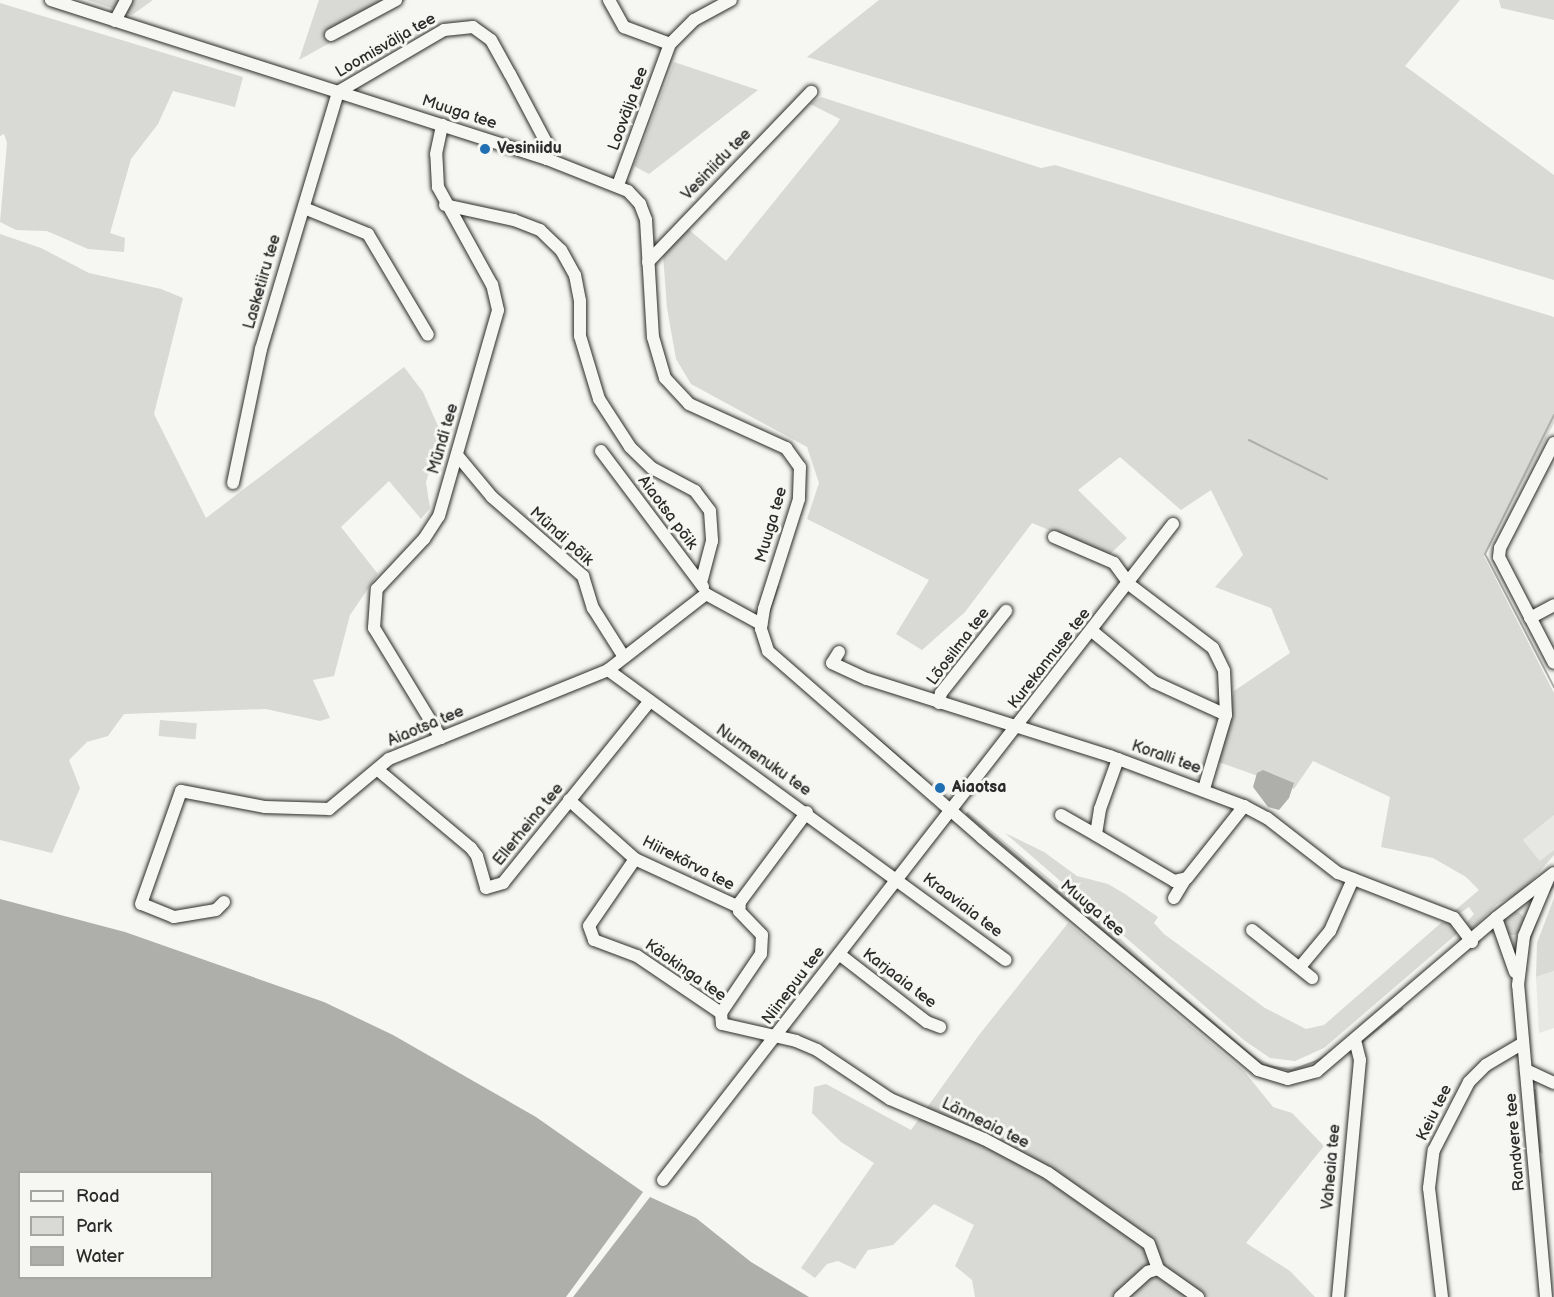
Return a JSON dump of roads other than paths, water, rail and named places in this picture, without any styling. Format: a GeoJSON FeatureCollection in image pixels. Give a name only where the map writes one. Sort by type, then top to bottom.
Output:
{"type":"FeatureCollection","features":[{"type":"Feature","properties":{"kind":"street","name":"Muuga tee"},"geometry":{"type":"LineString","coordinates":[[51,0],[547,159],[618,185],[643,210],[656,353],[671,388],[688,404],[786,448],[801,467],[799,499],[761,624],[764,644],[774,658],[952,813],[1258,1070],[1279,1078],[1308,1075],[1356,1040],[1472,942],[1496,918]]}},
{"type":"Feature","properties":{"kind":"street"},"geometry":{"type":"LineString","coordinates":[[115,21],[126,0]]}},
{"type":"Feature","properties":{"kind":"street"},"geometry":{"type":"LineString","coordinates":[[331,35],[396,0]]}},
{"type":"Feature","properties":{"kind":"street"},"geometry":{"type":"LineString","coordinates":[[609,0],[624,27],[670,44],[694,20],[731,0]]}},
{"type":"Feature","properties":{"kind":"street","name":"Loomisvälja tee"},"geometry":{"type":"LineString","coordinates":[[338,92],[444,30],[473,27],[491,40],[547,144],[547,159]]}},
{"type":"Feature","properties":{"kind":"street","name":"Loovälja tee"},"geometry":{"type":"LineString","coordinates":[[618,185],[670,44]]}},
{"type":"Feature","properties":{"kind":"street","name":"Lasketiiru tee"},"geometry":{"type":"LineString","coordinates":[[233,483],[261,349],[338,92]]}},
{"type":"Feature","properties":{"kind":"street","name":"Vesiniidu tee"},"geometry":{"type":"LineString","coordinates":[[648,262],[811,93]]}},
{"type":"Feature","properties":{"kind":"street","name":"Mündi tee"},"geometry":{"type":"LineString","coordinates":[[441,738],[374,628],[375,596],[398,564],[433,528],[457,456],[499,303],[445,205],[436,172],[442,125]]}},
{"type":"Feature","properties":{"kind":"street"},"geometry":{"type":"LineString","coordinates":[[445,205],[514,220],[540,230],[561,250],[574,275],[580,301],[580,336],[599,399],[630,447],[652,468],[695,491],[710,511],[712,541],[704,588],[761,624]]}},
{"type":"Feature","properties":{"kind":"street"},"geometry":{"type":"LineString","coordinates":[[304,208],[368,234],[428,335]]}},
{"type":"Feature","properties":{"kind":"street"},"geometry":{"type":"LineString","coordinates":[[1554,443],[1499,553],[1554,663]]}},
{"type":"Feature","properties":{"kind":"street","name":"Aiaotsa põik"},"geometry":{"type":"LineString","coordinates":[[601,451],[704,588]]}},
{"type":"Feature","properties":{"kind":"street","name":"Mündi põik"},"geometry":{"type":"LineString","coordinates":[[457,456],[492,497],[583,576],[593,608],[624,657]]}},
{"type":"Feature","properties":{"kind":"street","name":"Kurekannuse tee"},"geometry":{"type":"LineString","coordinates":[[952,813],[1130,585],[1173,524]]}},
{"type":"Feature","properties":{"kind":"street"},"geometry":{"type":"LineString","coordinates":[[1054,537],[1107,558],[1130,585],[1213,648],[1224,671],[1226,715],[1204,789]]}},
{"type":"Feature","properties":{"kind":"street","name":"Aiaotsa tee"},"geometry":{"type":"LineString","coordinates":[[225,902],[216,910],[174,917],[141,904],[181,791],[265,807],[329,809],[389,759],[608,670],[704,588]]}},
{"type":"Feature","properties":{"kind":"street"},"geometry":{"type":"LineString","coordinates":[[1530,618],[1554,605]]}},
{"type":"Feature","properties":{"kind":"street","name":"Lõosilma tee"},"geometry":{"type":"LineString","coordinates":[[939,703],[941,693],[1006,611]]}},
{"type":"Feature","properties":{"kind":"street"},"geometry":{"type":"LineString","coordinates":[[1092,631],[1154,682],[1226,715]]}},
{"type":"Feature","properties":{"kind":"street","name":"Koralli tee"},"geometry":{"type":"LineString","coordinates":[[839,651],[832,663],[841,667],[939,703],[1118,759],[1204,789],[1244,806],[1267,818],[1315,858],[1353,879],[1454,918],[1472,942]]}},
{"type":"Feature","properties":{"kind":"street","name":"Nurmenuku tee"},"geometry":{"type":"LineString","coordinates":[[608,670],[898,879]]}},
{"type":"Feature","properties":{"kind":"street","name":"Ellerheina tee"},"geometry":{"type":"LineString","coordinates":[[378,770],[471,848],[477,856],[486,888],[502,883],[650,701]]}},
{"type":"Feature","properties":{"kind":"street"},"geometry":{"type":"LineString","coordinates":[[1096,836],[1100,808],[1118,759]]}},
{"type":"Feature","properties":{"kind":"street","name":"Hiirekõrva tee"},"geometry":{"type":"LineString","coordinates":[[569,800],[635,859],[738,907]]}},
{"type":"Feature","properties":{"kind":"street"},"geometry":{"type":"LineString","coordinates":[[1174,898],[1185,880],[1244,806]]}},
{"type":"Feature","properties":{"kind":"street"},"geometry":{"type":"LineString","coordinates":[[721,1013],[761,954],[759,928],[738,907],[807,812]]}},
{"type":"Feature","properties":{"kind":"street","name":"Niinepuu tee"},"geometry":{"type":"LineString","coordinates":[[663,1180],[838,954],[952,813]]}},
{"type":"Feature","properties":{"kind":"street"},"geometry":{"type":"LineString","coordinates":[[1061,815],[1174,881],[1185,880]]}},
{"type":"Feature","properties":{"kind":"street","name":"Käokinga tee"},"geometry":{"type":"LineString","coordinates":[[635,859],[588,926],[589,934],[594,940],[638,956],[721,1013],[722,1024],[776,1037]]}},
{"type":"Feature","properties":{"kind":"street","name":"Randvere tee"},"geometry":{"type":"LineString","coordinates":[[1518,985],[1503,937],[1498,932],[1496,918],[1500,911],[1513,906],[1551,876]]}},
{"type":"Feature","properties":{"kind":"street","name":"Randvere tee"},"geometry":{"type":"LineString","coordinates":[[1546,1297],[1518,985],[1524,936],[1551,876]]}},
{"type":"Feature","properties":{"kind":"street","name":"Kraaviaia tee"},"geometry":{"type":"LineString","coordinates":[[898,879],[1005,960]]}},
{"type":"Feature","properties":{"kind":"street"},"geometry":{"type":"LineString","coordinates":[[1300,967],[1330,931],[1353,879]]}},
{"type":"Feature","properties":{"kind":"street"},"geometry":{"type":"LineString","coordinates":[[1513,906],[1521,908],[1530,920]]}},
{"type":"Feature","properties":{"kind":"street"},"geometry":{"type":"LineString","coordinates":[[1252,930],[1312,978]]}},
{"type":"Feature","properties":{"kind":"street"},"geometry":{"type":"LineString","coordinates":[[1472,942],[1503,937],[1518,940],[1524,936]]}},
{"type":"Feature","properties":{"kind":"street","name":"Karjaaia tee"},"geometry":{"type":"LineString","coordinates":[[838,954],[927,1022],[940,1027]]}},
{"type":"Feature","properties":{"kind":"street","name":"Länneaia tee"},"geometry":{"type":"LineString","coordinates":[[776,1037],[817,1050],[890,1099],[984,1139],[1048,1173],[1149,1244],[1158,1269]]}},
{"type":"Feature","properties":{"kind":"street","name":"Vaheaia tee"},"geometry":{"type":"LineString","coordinates":[[1338,1297],[1360,1060],[1356,1040]]}},
{"type":"Feature","properties":{"kind":"street","name":"Keiu tee"},"geometry":{"type":"LineString","coordinates":[[1442,1297],[1429,1188],[1434,1150],[1469,1082],[1486,1065],[1523,1044]]}},
{"type":"Feature","properties":{"kind":"street"},"geometry":{"type":"LineString","coordinates":[[1526,1070],[1554,1083]]}},
{"type":"Feature","properties":{"kind":"street"},"geometry":{"type":"LineString","coordinates":[[1120,1297],[1148,1272],[1158,1269],[1198,1297]]}},
{"type":"Feature","properties":{"kind":"water"},"geometry":{"type":"Polygon","coordinates":[[[1263,770],[1294,783],[1289,798],[1279,810],[1268,807],[1253,787],[1257,773],[1263,770]]]}},
{"type":"Feature","properties":{"kind":"water"},"geometry":{"type":"Polygon","coordinates":[[[0,899],[125,932],[324,1002],[393,1035],[536,1117],[643,1192],[566,1297],[0,1297],[0,899]]]}},
{"type":"Feature","properties":{"kind":"water"},"geometry":{"type":"Polygon","coordinates":[[[650,1197],[696,1218],[751,1262],[809,1297],[573,1297],[650,1197]]]}},
{"type":"Feature","properties":{"kind":"waterway"},"geometry":{"type":"LineString","coordinates":[[1554,415],[1485,554],[1554,687]]}},
{"type":"Feature","properties":{"kind":"waterway"},"geometry":{"type":"LineString","coordinates":[[1249,440],[1327,479]]}},
{"type":"Feature","properties":{"kind":"waterway"},"geometry":{"type":"LineString","coordinates":[[769,613],[778,587]]}},
{"type":"Feature","properties":{"kind":"waterway"},"geometry":{"type":"LineString","coordinates":[[867,730],[920,775]]}},
{"type":"Feature","properties":{"kind":"waterway"},"geometry":{"type":"LineString","coordinates":[[967,814],[1171,988]]}},
{"type":"Feature","properties":{"kind":"waterway"},"geometry":{"type":"LineString","coordinates":[[1549,892],[1554,885]]}},
{"type":"Feature","properties":{"kind":"waterway"},"geometry":{"type":"LineString","coordinates":[[1529,942],[1537,919]]}},
{"type":"Feature","properties":{"kind":"waterway"},"geometry":{"type":"LineString","coordinates":[[1178,993],[1263,1065],[1292,1070],[1322,1059]]}},
{"type":"Feature","properties":{"kind":"waterway"},"geometry":{"type":"LineString","coordinates":[[1362,1042],[1402,1009]]}},
{"type":"Feature","properties":{"kind":"waterway"},"geometry":{"type":"LineString","coordinates":[[1535,1090],[1540,1151]]}},
{"type":"Feature","properties":{"kind":"place","name":"Vesiniidu"},"geometry":{"type":"Point","coordinates":[485,149]}},
{"type":"Feature","properties":{"kind":"place","name":"Aiaotsa"},"geometry":{"type":"Point","coordinates":[940,788]}}]}
